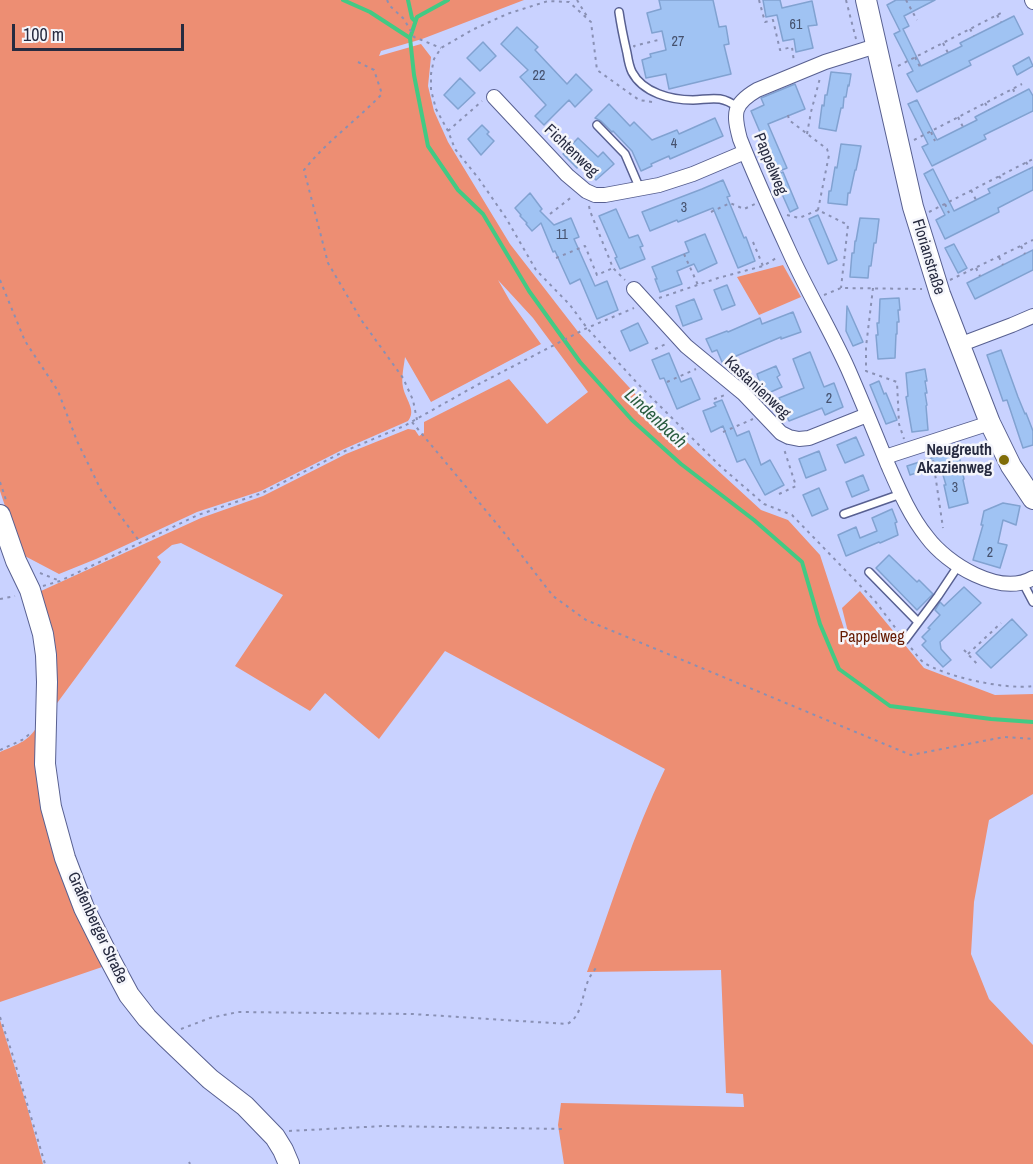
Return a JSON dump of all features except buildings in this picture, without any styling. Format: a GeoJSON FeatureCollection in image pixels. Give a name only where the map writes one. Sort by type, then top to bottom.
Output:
{"type":"FeatureCollection","features":[{"type":"Feature","properties":{"kind":"street","name":"Florianstraße"},"geometry":{"type":"LineString","coordinates":[[866,0],[867,48],[899,148],[916,219],[940,294],[990,423],[1011,466],[1033,499]]}},
{"type":"Feature","properties":{"kind":"street"},"geometry":{"type":"LineString","coordinates":[[737,107],[747,96],[757,90],[825,62],[867,48]]}},
{"type":"Feature","properties":{"kind":"street","name":"Fichtenweg"},"geometry":{"type":"LineString","coordinates":[[494,97],[567,174],[584,190],[594,195],[640,189],[678,179],[745,152]]}},
{"type":"Feature","properties":{"kind":"street","name":"Pappelweg"},"geometry":{"type":"LineString","coordinates":[[737,107],[737,126],[745,152],[789,251],[848,369],[885,458],[911,512],[928,538],[958,566],[991,580],[1008,584],[1028,581]]}},
{"type":"Feature","properties":{"kind":"street","name":"Kastanienweg"},"geometry":{"type":"LineString","coordinates":[[634,289],[672,332],[707,365],[743,393],[781,433],[799,439],[809,438],[867,415]]}},
{"type":"Feature","properties":{"kind":"street"},"geometry":{"type":"LineString","coordinates":[[959,345],[1033,316]]}},
{"type":"Feature","properties":{"kind":"street"},"geometry":{"type":"LineString","coordinates":[[885,458],[990,423]]}},
{"type":"Feature","properties":{"kind":"street","name":"Grafenberger Straße"},"geometry":{"type":"LineString","coordinates":[[0,515],[16,561],[30,591],[45,644],[47,682],[45,764],[51,807],[64,858],[84,908],[129,995],[147,1018],[275,1137],[289,1164]]}},
{"type":"Feature","properties":{"kind":"lane"},"geometry":{"type":"LineString","coordinates":[[619,12],[632,72],[640,82],[661,96],[671,99],[719,98],[730,101],[737,107]]}},
{"type":"Feature","properties":{"kind":"lane"},"geometry":{"type":"LineString","coordinates":[[597,125],[625,154],[640,189]]}},
{"type":"Feature","properties":{"kind":"lane"},"geometry":{"type":"LineString","coordinates":[[844,514],[901,494]]}},
{"type":"Feature","properties":{"kind":"lane"},"geometry":{"type":"LineString","coordinates":[[905,640],[958,566]]}},
{"type":"Feature","properties":{"kind":"lane"},"geometry":{"type":"LineString","coordinates":[[869,572],[918,622]]}},
{"type":"Feature","properties":{"kind":"lane","name":"Pappelweg"},"geometry":{"type":"LineString","coordinates":[[1028,581],[1033,602]]}},
{"type":"Feature","properties":{"kind":"path"},"geometry":{"type":"LineString","coordinates":[[387,0],[404,19],[414,37],[441,48]]}},
{"type":"Feature","properties":{"kind":"path"},"geometry":{"type":"LineString","coordinates":[[577,0],[591,22]]}},
{"type":"Feature","properties":{"kind":"path"},"geometry":{"type":"LineString","coordinates":[[759,0],[765,22],[773,20],[780,50],[792,47],[796,74]]}},
{"type":"Feature","properties":{"kind":"path"},"geometry":{"type":"LineString","coordinates":[[846,0],[867,48]]}},
{"type":"Feature","properties":{"kind":"path"},"geometry":{"type":"LineString","coordinates":[[906,0],[917,20]]}},
{"type":"Feature","properties":{"kind":"path"},"geometry":{"type":"LineString","coordinates":[[907,62],[1003,12]]}},
{"type":"Feature","properties":{"kind":"path"},"geometry":{"type":"LineString","coordinates":[[997,15],[1001,22]]}},
{"type":"Feature","properties":{"kind":"path"},"geometry":{"type":"LineString","coordinates":[[970,29],[974,36]]}},
{"type":"Feature","properties":{"kind":"path"},"geometry":{"type":"LineString","coordinates":[[637,56],[634,46],[658,40]]}},
{"type":"Feature","properties":{"kind":"path"},"geometry":{"type":"LineString","coordinates":[[943,43],[948,53]]}},
{"type":"Feature","properties":{"kind":"path"},"geometry":{"type":"LineString","coordinates":[[915,57],[920,67]]}},
{"type":"Feature","properties":{"kind":"path"},"geometry":{"type":"LineString","coordinates":[[358,62],[374,70],[382,94],[318,153],[304,170],[328,263],[362,321],[404,378],[413,400],[417,420]]}},
{"type":"Feature","properties":{"kind":"path"},"geometry":{"type":"LineString","coordinates":[[807,134],[825,62]]}},
{"type":"Feature","properties":{"kind":"path"},"geometry":{"type":"LineString","coordinates":[[899,148],[1022,84]]}},
{"type":"Feature","properties":{"kind":"path"},"geometry":{"type":"LineString","coordinates":[[1013,89],[1016,96]]}},
{"type":"Feature","properties":{"kind":"path"},"geometry":{"type":"LineString","coordinates":[[448,131],[482,101],[494,97]]}},
{"type":"Feature","properties":{"kind":"path"},"geometry":{"type":"LineString","coordinates":[[985,103],[989,110]]}},
{"type":"Feature","properties":{"kind":"path"},"geometry":{"type":"LineString","coordinates":[[788,115],[789,120],[827,149],[829,155],[818,210]]}},
{"type":"Feature","properties":{"kind":"path"},"geometry":{"type":"LineString","coordinates":[[958,117],[963,127]]}},
{"type":"Feature","properties":{"kind":"path"},"geometry":{"type":"LineString","coordinates":[[930,132],[935,141]]}},
{"type":"Feature","properties":{"kind":"path"},"geometry":{"type":"LineString","coordinates":[[916,219],[1033,159]]}},
{"type":"Feature","properties":{"kind":"path"},"geometry":{"type":"LineString","coordinates":[[1026,162],[1030,169]]}},
{"type":"Feature","properties":{"kind":"path"},"geometry":{"type":"LineString","coordinates":[[999,176],[1003,182]]}},
{"type":"Feature","properties":{"kind":"path"},"geometry":{"type":"LineString","coordinates":[[550,214],[584,190],[613,268],[634,289]]}},
{"type":"Feature","properties":{"kind":"path"},"geometry":{"type":"LineString","coordinates":[[971,190],[976,200]]}},
{"type":"Feature","properties":{"kind":"path"},"geometry":{"type":"LineString","coordinates":[[711,212],[730,203],[744,209],[769,206],[799,218],[818,210],[849,225],[841,288]]}},
{"type":"Feature","properties":{"kind":"path"},"geometry":{"type":"LineString","coordinates":[[945,204],[949,213]]}},
{"type":"Feature","properties":{"kind":"path"},"geometry":{"type":"LineString","coordinates":[[945,283],[1033,240]]}},
{"type":"Feature","properties":{"kind":"path"},"geometry":{"type":"LineString","coordinates":[[753,242],[763,266]]}},
{"type":"Feature","properties":{"kind":"path"},"geometry":{"type":"LineString","coordinates":[[556,258],[585,246],[597,275],[613,268]]}},
{"type":"Feature","properties":{"kind":"path"},"geometry":{"type":"LineString","coordinates":[[1021,246],[1025,254]]}},
{"type":"Feature","properties":{"kind":"path"},"geometry":{"type":"LineString","coordinates":[[60,581],[198,515],[262,493],[345,452],[412,423],[477,385],[587,328],[646,303],[718,278],[763,266],[789,251]]}},
{"type":"Feature","properties":{"kind":"path"},"geometry":{"type":"LineString","coordinates":[[684,254],[698,285]]}},
{"type":"Feature","properties":{"kind":"path"},"geometry":{"type":"LineString","coordinates":[[999,257],[1003,265]]}},
{"type":"Feature","properties":{"kind":"path"},"geometry":{"type":"LineString","coordinates":[[976,268],[980,276]]}},
{"type":"Feature","properties":{"kind":"path"},"geometry":{"type":"LineString","coordinates":[[0,280],[25,341],[58,391],[101,490],[140,542]]}},
{"type":"Feature","properties":{"kind":"path"},"geometry":{"type":"LineString","coordinates":[[813,300],[841,288],[927,288]]}},
{"type":"Feature","properties":{"kind":"path"},"geometry":{"type":"LineString","coordinates":[[873,288],[866,347],[866,371],[897,382],[899,424],[907,450]]}},
{"type":"Feature","properties":{"kind":"path"},"geometry":{"type":"LineString","coordinates":[[667,382],[707,365]]}},
{"type":"Feature","properties":{"kind":"path"},"geometry":{"type":"LineString","coordinates":[[723,432],[764,415]]}},
{"type":"Feature","properties":{"kind":"path"},"geometry":{"type":"LineString","coordinates":[[412,423],[554,596],[586,620],[911,755],[1004,737],[1033,739]]}},
{"type":"Feature","properties":{"kind":"path"},"geometry":{"type":"LineString","coordinates":[[779,494],[796,486],[783,444],[789,437]]}},
{"type":"Feature","properties":{"kind":"path"},"geometry":{"type":"LineString","coordinates":[[930,443],[943,528]]}},
{"type":"Feature","properties":{"kind":"path"},"geometry":{"type":"LineString","coordinates":[[0,599],[16,595]]}},
{"type":"Feature","properties":{"kind":"path"},"geometry":{"type":"LineString","coordinates":[[968,654],[1000,622]]}},
{"type":"Feature","properties":{"kind":"path"},"geometry":{"type":"LineString","coordinates":[[964,650],[979,666]]}},
{"type":"Feature","properties":{"kind":"path"},"geometry":{"type":"LineString","coordinates":[[178,1030],[210,1018],[238,1012],[412,1014],[567,1024],[577,1015],[589,978],[596,968]]}},
{"type":"Feature","properties":{"kind":"path"},"geometry":{"type":"LineString","coordinates":[[0,1017],[45,1164]]}},
{"type":"Feature","properties":{"kind":"path"},"geometry":{"type":"LineString","coordinates":[[291,1131],[384,1126],[563,1129]]}},
{"type":"Feature","properties":{"kind":"green space"},"geometry":{"type":"Polygon","coordinates":[[[0,0],[524,0],[422,39],[381,51],[379,56],[421,44],[431,57],[428,86],[434,111],[448,142],[510,244],[579,333],[640,399],[761,510],[788,520],[820,555],[852,648],[842,608],[860,591],[924,668],[995,695],[1033,694],[1033,794],[989,820],[974,902],[971,954],[989,999],[1033,1045],[1033,1164],[564,1164],[558,1125],[561,1103],[744,1107],[743,1094],[726,1093],[721,970],[587,972],[633,844],[665,769],[445,651],[379,739],[325,693],[310,711],[235,666],[283,595],[181,543],[172,545],[157,557],[161,562],[52,710],[39,596],[41,591],[201,518],[263,496],[346,454],[408,429],[415,430],[419,436],[424,433],[424,422],[509,379],[547,424],[588,392],[533,318],[498,280],[541,344],[431,402],[405,357],[402,383],[411,409],[408,421],[344,449],[261,491],[197,512],[59,574],[21,554],[0,491],[0,0]]]}},
{"type":"Feature","properties":{"kind":"green space"},"geometry":{"type":"Polygon","coordinates":[[[783,265],[801,297],[759,315],[737,277],[783,265]]]}},
{"type":"Feature","properties":{"kind":"green space"},"geometry":{"type":"Polygon","coordinates":[[[39,722],[41,764],[105,966],[0,1002],[0,752],[28,738],[39,722]]]}},
{"type":"Feature","properties":{"kind":"green space"},"geometry":{"type":"Polygon","coordinates":[[[0,1020],[26,1103],[43,1164],[0,1164],[0,1020]]]}},
{"type":"Feature","properties":{"kind":"waterway"},"geometry":{"type":"LineString","coordinates":[[343,0],[370,12],[410,38]]}},
{"type":"Feature","properties":{"kind":"waterway"},"geometry":{"type":"LineString","coordinates":[[408,0],[412,18],[415,21]]}},
{"type":"Feature","properties":{"kind":"waterway","name":"Lindenbach"},"geometry":{"type":"LineString","coordinates":[[448,0],[417,17],[410,38],[414,75],[428,146],[458,190],[483,214],[529,291],[580,362],[632,420],[681,464],[754,520],[802,562],[820,624],[839,669],[890,706],[1033,722]]}},
{"type":"Feature","properties":{"kind":"place","name":"Neugreuth Akazienweg"},"geometry":{"type":"Point","coordinates":[1004,460]}}]}
